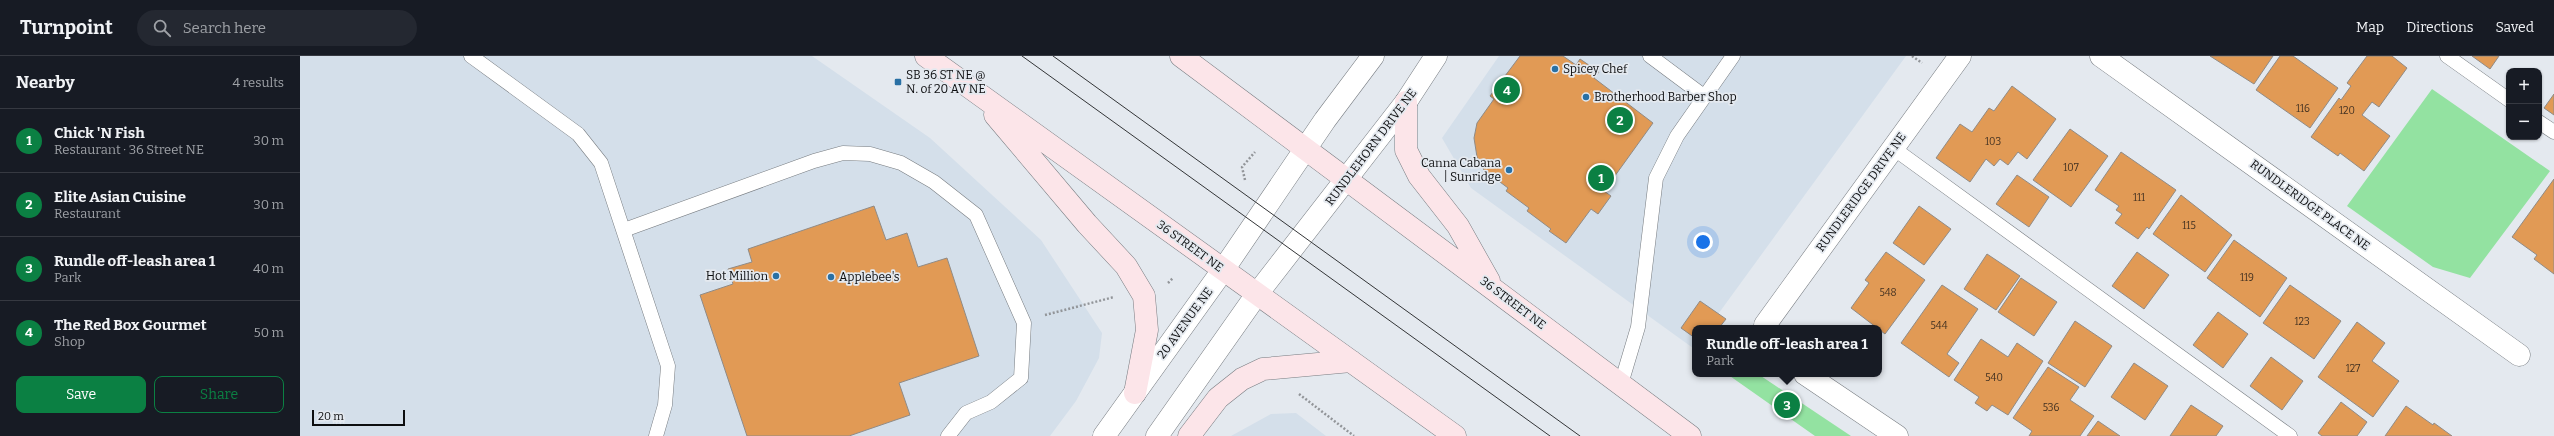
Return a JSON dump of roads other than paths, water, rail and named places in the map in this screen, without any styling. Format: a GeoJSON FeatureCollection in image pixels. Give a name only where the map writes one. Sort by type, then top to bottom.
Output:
{"type":"FeatureCollection","features":[{"type":"Feature","properties":{"kind":"main road","name":"36 STREET NE"},"geometry":{"type":"LineString","coordinates":[[926,56],[1455,436]]}},
{"type":"Feature","properties":{"kind":"main road","name":"36 STREET NE"},"geometry":{"type":"LineString","coordinates":[[1181,56],[1690,436]]}},
{"type":"Feature","properties":{"kind":"main road"},"geometry":{"type":"LineString","coordinates":[[973,89],[1087,224],[1126,266],[1144,296],[1147,330],[1135,393]]}},
{"type":"Feature","properties":{"kind":"main road"},"geometry":{"type":"LineString","coordinates":[[1406,102],[1406,150],[1419,176],[1458,226],[1494,289]]}},
{"type":"Feature","properties":{"kind":"main road"},"geometry":{"type":"LineString","coordinates":[[1189,436],[1218,398],[1242,379],[1263,369],[1351,361]]}},
{"type":"Feature","properties":{"kind":"street"},"geometry":{"type":"LineString","coordinates":[[1305,148],[1373,56]]}},
{"type":"Feature","properties":{"kind":"street","name":"RUNDLEHORN DRIVE NE"},"geometry":{"type":"LineString","coordinates":[[1257,294],[1347,180],[1406,102],[1436,56]]}},
{"type":"Feature","properties":{"kind":"street","name":"RUNDLERIDGE DRIVE NE"},"geometry":{"type":"LineString","coordinates":[[1765,325],[1960,56]]}},
{"type":"Feature","properties":{"kind":"street","name":"RUNDLERIDGE PLACE NE"},"geometry":{"type":"LineString","coordinates":[[2101,56],[2519,355]]}},
{"type":"Feature","properties":{"kind":"street","name":"20 AVENUE NE"},"geometry":{"type":"LineString","coordinates":[[1104,436],[1223,270],[1305,148]]}},
{"type":"Feature","properties":{"kind":"street"},"geometry":{"type":"LineString","coordinates":[[1156,436],[1257,294]]}},
{"type":"Feature","properties":{"kind":"street"},"geometry":{"type":"LineString","coordinates":[[1809,377],[1897,436]]}},
{"type":"Feature","properties":{"kind":"lane"},"geometry":{"type":"LineString","coordinates":[[471,56],[578,134],[601,163],[668,366],[665,405],[656,436]]}},
{"type":"Feature","properties":{"kind":"lane"},"geometry":{"type":"LineString","coordinates":[[1650,56],[1705,96]]}},
{"type":"Feature","properties":{"kind":"lane"},"geometry":{"type":"LineString","coordinates":[[1621,384],[1638,327],[1656,178],[1677,136],[1732,56]]}},
{"type":"Feature","properties":{"kind":"lane"},"geometry":{"type":"LineString","coordinates":[[2447,56],[2506,98]]}},
{"type":"Feature","properties":{"kind":"lane"},"geometry":{"type":"LineString","coordinates":[[2542,124],[2554,132]]}},
{"type":"Feature","properties":{"kind":"lane"},"geometry":{"type":"LineString","coordinates":[[1893,148],[2290,436]]}},
{"type":"Feature","properties":{"kind":"lane"},"geometry":{"type":"LineString","coordinates":[[624,230],[814,161],[843,153],[870,154],[901,163],[934,182],[976,215],[1024,323],[1021,378],[991,402],[966,413],[948,436]]}},
{"type":"Feature","properties":{"kind":"tram line"},"geometry":{"type":"LineString","coordinates":[[1022,56],[1550,436]]}},
{"type":"Feature","properties":{"kind":"tram line"},"geometry":{"type":"LineString","coordinates":[[1053,56],[1580,436]]}},
{"type":"Feature","properties":{"kind":"place","name":"Spicey Chef"},"geometry":{"type":"Point","coordinates":[1555,69]}},
{"type":"Feature","properties":{"kind":"place","name":"SB 36 ST NE @ N. of 20 AV NE"},"geometry":{"type":"Point","coordinates":[898,82]}},
{"type":"Feature","properties":{"kind":"place","name":"The Red Box Gourmet"},"geometry":{"type":"Point","coordinates":[1507,90]}},
{"type":"Feature","properties":{"kind":"place","name":"Brotherhood Barber Shop"},"geometry":{"type":"Point","coordinates":[1586,97]}},
{"type":"Feature","properties":{"kind":"place","name":"Elite Asian Cuisine"},"geometry":{"type":"Point","coordinates":[1620,120]}},
{"type":"Feature","properties":{"kind":"place","name":"Canna Cabana | Sunridge"},"geometry":{"type":"Point","coordinates":[1509,170]}},
{"type":"Feature","properties":{"kind":"place","name":"Chick 'N Fish"},"geometry":{"type":"Point","coordinates":[1601,178]}},
{"type":"Feature","properties":{"kind":"place","name":"Hot Million"},"geometry":{"type":"Point","coordinates":[776,276]}},
{"type":"Feature","properties":{"kind":"place","name":"Applebee's"},"geometry":{"type":"Point","coordinates":[831,277]}},
{"type":"Feature","properties":{"kind":"place","name":"Rundle off-leash area 1"},"geometry":{"type":"Point","coordinates":[1787,405]}}]}
